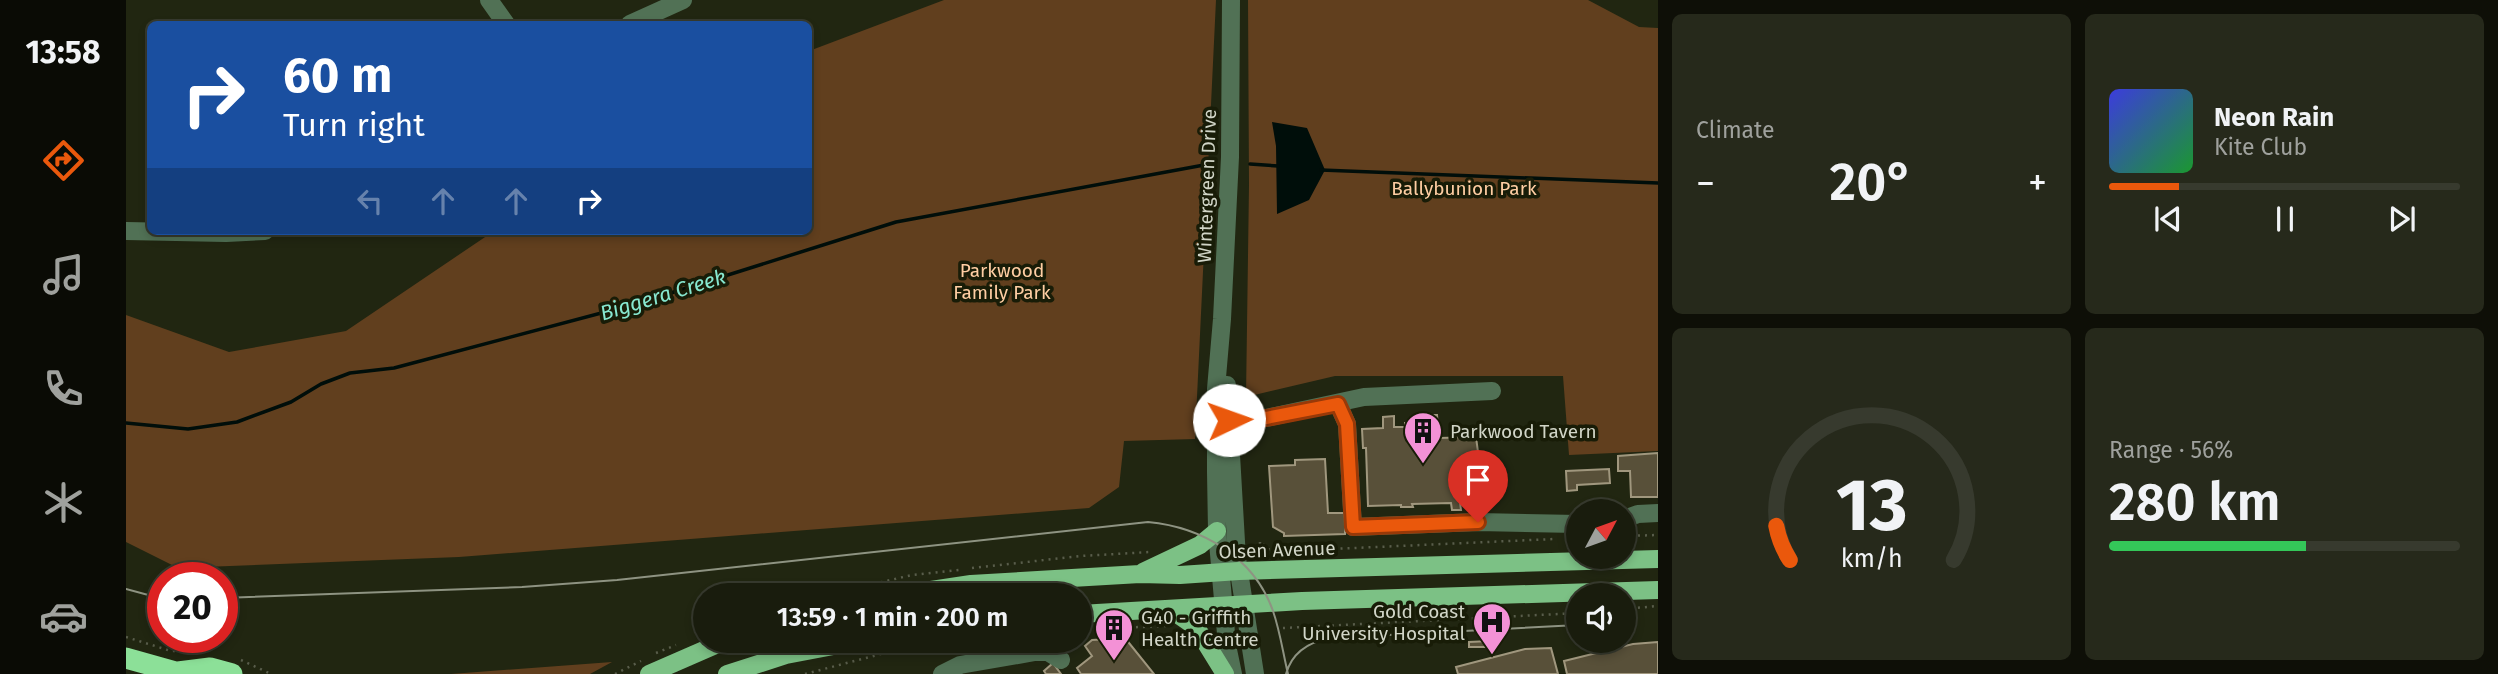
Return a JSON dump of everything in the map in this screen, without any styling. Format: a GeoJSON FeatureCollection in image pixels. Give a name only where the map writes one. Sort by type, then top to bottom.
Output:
{"type":"FeatureCollection","features":[{"type":"Feature","properties":{"kind":"highway"},"geometry":{"type":"LineString","coordinates":[[126,658],[181,673],[210,668],[232,674]]}},
{"type":"Feature","properties":{"kind":"main road"},"geometry":{"type":"LineString","coordinates":[[1140,574],[1200,545],[1217,531]]}},
{"type":"Feature","properties":{"kind":"main road","name":"Olsen Avenue"},"geometry":{"type":"LineString","coordinates":[[971,583],[1140,574],[1180,575],[1230,571],[1658,559]]}},
{"type":"Feature","properties":{"kind":"main road"},"geometry":{"type":"LineString","coordinates":[[1092,615],[1172,618],[1245,604],[1658,590]]}},
{"type":"Feature","properties":{"kind":"main road"},"geometry":{"type":"LineString","coordinates":[[1172,618],[1196,626],[1225,674]]}},
{"type":"Feature","properties":{"kind":"main road"},"geometry":{"type":"LineString","coordinates":[[649,674],[697,653]]}},
{"type":"Feature","properties":{"kind":"main road"},"geometry":{"type":"LineString","coordinates":[[727,674],[797,653]]}},
{"type":"Feature","properties":{"kind":"street"},"geometry":{"type":"LineString","coordinates":[[637,21],[683,0]]}},
{"type":"Feature","properties":{"kind":"street","name":"Wintergreen Drive"},"geometry":{"type":"LineString","coordinates":[[1230,571],[1217,531],[1216,389],[1222,319],[1232,54],[1231,0]]}},
{"type":"Feature","properties":{"kind":"street","name":"Wintergreen Drive"},"geometry":{"type":"LineString","coordinates":[[1232,54],[1241,0]]}},
{"type":"Feature","properties":{"kind":"street"},"geometry":{"type":"LineString","coordinates":[[126,231],[147,231]]}},
{"type":"Feature","properties":{"kind":"street","name":"Wintergreen Drive"},"geometry":{"type":"LineString","coordinates":[[1222,319],[1229,420],[1230,571]]}},
{"type":"Feature","properties":{"kind":"street"},"geometry":{"type":"LineString","coordinates":[[1229,420],[1266,418],[1364,397],[1492,391]]}},
{"type":"Feature","properties":{"kind":"street"},"geometry":{"type":"LineString","coordinates":[[1338,404],[1347,424],[1353,527],[1478,522],[1566,524]]}},
{"type":"Feature","properties":{"kind":"street"},"geometry":{"type":"LineString","coordinates":[[1636,515],[1658,513]]}},
{"type":"Feature","properties":{"kind":"street"},"geometry":{"type":"LineString","coordinates":[[1230,571],[1245,604],[1255,674]]}},
{"type":"Feature","properties":{"kind":"street"},"geometry":{"type":"LineString","coordinates":[[1230,571],[1224,607],[1233,674]]}},
{"type":"Feature","properties":{"kind":"street"},"geometry":{"type":"LineString","coordinates":[[942,674],[960,665],[1035,652],[1048,652],[1061,660]]}},
{"type":"Feature","properties":{"kind":"path"},"geometry":{"type":"LineString","coordinates":[[1636,536],[1658,535]]}},
{"type":"Feature","properties":{"kind":"path"},"geometry":{"type":"LineString","coordinates":[[1260,551],[1260,541],[1275,553],[1289,554],[1310,550],[1561,539]]}},
{"type":"Feature","properties":{"kind":"path"},"geometry":{"type":"LineString","coordinates":[[1636,608],[1658,607]]}},
{"type":"Feature","properties":{"kind":"path"},"geometry":{"type":"LineString","coordinates":[[1283,628],[1566,614]]}},
{"type":"Feature","properties":{"kind":"path"},"geometry":{"type":"LineString","coordinates":[[1114,628],[1172,618]]}},
{"type":"Feature","properties":{"kind":"path"},"geometry":{"type":"LineString","coordinates":[[805,674],[885,653]]}},
{"type":"Feature","properties":{"kind":"green space","name":"Parkwood Family Park"},"geometry":{"type":"Polygon","coordinates":[[[944,0],[1216,0],[1195,439],[1124,441],[1119,487],[1089,508],[459,557],[238,566],[238,562],[166,562],[126,542],[126,315],[229,352],[346,331],[488,235],[812,235],[812,50],[944,0]]]}},
{"type":"Feature","properties":{"kind":"green space","name":"Ballybunion Park"},"geometry":{"type":"Polygon","coordinates":[[[1248,0],[1588,0],[1639,27],[1658,28],[1658,451],[1569,455],[1563,376],[1335,376],[1246,397],[1248,0]]]}},
{"type":"Feature","properties":{"kind":"green space"},"geometry":{"type":"Polygon","coordinates":[[[612,662],[590,674],[451,674],[612,662]]]}},
{"type":"Feature","properties":{"kind":"shaded area"},"geometry":{"type":"Polygon","coordinates":[[[1272,122],[1307,128],[1325,170],[1309,200],[1277,214],[1276,146],[1272,122]]]}},
{"type":"Feature","properties":{"kind":"building","name":"Parkwood Tavern"},"geometry":{"type":"Polygon","coordinates":[[[1427,415],[1437,415],[1439,438],[1476,437],[1482,501],[1460,503],[1461,510],[1452,510],[1451,503],[1412,504],[1413,507],[1368,506],[1366,448],[1363,448],[1362,429],[1383,428],[1383,417],[1394,416],[1394,427],[1405,427],[1405,423],[1425,422],[1425,431],[1421,431],[1421,438],[1429,437],[1427,415]]]}},
{"type":"Feature","properties":{"kind":"building"},"geometry":{"type":"Polygon","coordinates":[[[1658,453],[1658,497],[1631,497],[1630,471],[1618,471],[1618,456],[1658,453]]]}},
{"type":"Feature","properties":{"kind":"building"},"geometry":{"type":"Polygon","coordinates":[[[1325,459],[1328,513],[1344,513],[1347,529],[1345,534],[1284,536],[1284,533],[1273,527],[1269,466],[1295,465],[1295,460],[1325,459]]]}},
{"type":"Feature","properties":{"kind":"building"},"geometry":{"type":"Polygon","coordinates":[[[1609,469],[1610,483],[1577,485],[1577,490],[1567,491],[1566,471],[1609,469]]]}},
{"type":"Feature","properties":{"kind":"building","name":"G40 - Griffith Health Centre"},"geometry":{"type":"Polygon","coordinates":[[[1125,638],[1154,674],[1081,674],[1077,668],[1092,656],[1092,640],[1125,638]]]}},
{"type":"Feature","properties":{"kind":"building"},"geometry":{"type":"Polygon","coordinates":[[[1490,641],[1490,647],[1469,647],[1469,642],[1490,641]]]}},
{"type":"Feature","properties":{"kind":"building"},"geometry":{"type":"Polygon","coordinates":[[[1658,642],[1658,674],[1567,674],[1564,661],[1596,653],[1636,653],[1636,644],[1658,642]]]}},
{"type":"Feature","properties":{"kind":"building"},"geometry":{"type":"Polygon","coordinates":[[[1551,648],[1558,674],[1458,674],[1456,667],[1525,649],[1551,648]]]}},
{"type":"Feature","properties":{"kind":"building"},"geometry":{"type":"Polygon","coordinates":[[[1053,663],[1061,674],[1046,674],[1044,671],[1053,663]]]}},
{"type":"Feature","properties":{"kind":"waterway","name":"Biggera Creek"},"geometry":{"type":"LineString","coordinates":[[1250,164],[1278,166]]}},
{"type":"Feature","properties":{"kind":"waterway","name":"Biggera Creek"},"geometry":{"type":"LineString","coordinates":[[126,423],[188,429],[237,422],[291,402],[321,384],[350,373],[394,368],[639,303],[896,222],[1204,165]]}},
{"type":"Feature","properties":{"kind":"waterway","name":"Biggera Creek"},"geometry":{"type":"LineString","coordinates":[[1321,170],[1658,183]]}},
{"type":"Feature","properties":{"kind":"tram line"},"geometry":{"type":"LineString","coordinates":[[238,597],[522,587],[617,580],[1148,522],[1188,530],[1206,538],[1224,548],[1253,575],[1273,611],[1288,674]]}},
{"type":"Feature","properties":{"kind":"tram line"},"geometry":{"type":"LineString","coordinates":[[126,589],[147,595]]}},
{"type":"Feature","properties":{"kind":"tram line"},"geometry":{"type":"LineString","coordinates":[[1286,674],[1292,660],[1302,649],[1330,638],[1566,626]]}},
{"type":"Feature","properties":{"kind":"place","name":"Parkwood Tavern"},"geometry":{"type":"Point","coordinates":[1423,465]}},
{"type":"Feature","properties":{"kind":"place","name":"Gold Coast University Hospital"},"geometry":{"type":"Point","coordinates":[1492,656]}},
{"type":"Feature","properties":{"kind":"place","name":"G40 - Griffith Health Centre"},"geometry":{"type":"Point","coordinates":[1114,662]}},
{"type":"Feature","properties":{"kind":"route"},"geometry":{"type":"LineString","coordinates":[[1229,420],[1266,418],[1338,404],[1347,424],[1353,527],[1478,522]]}}]}
